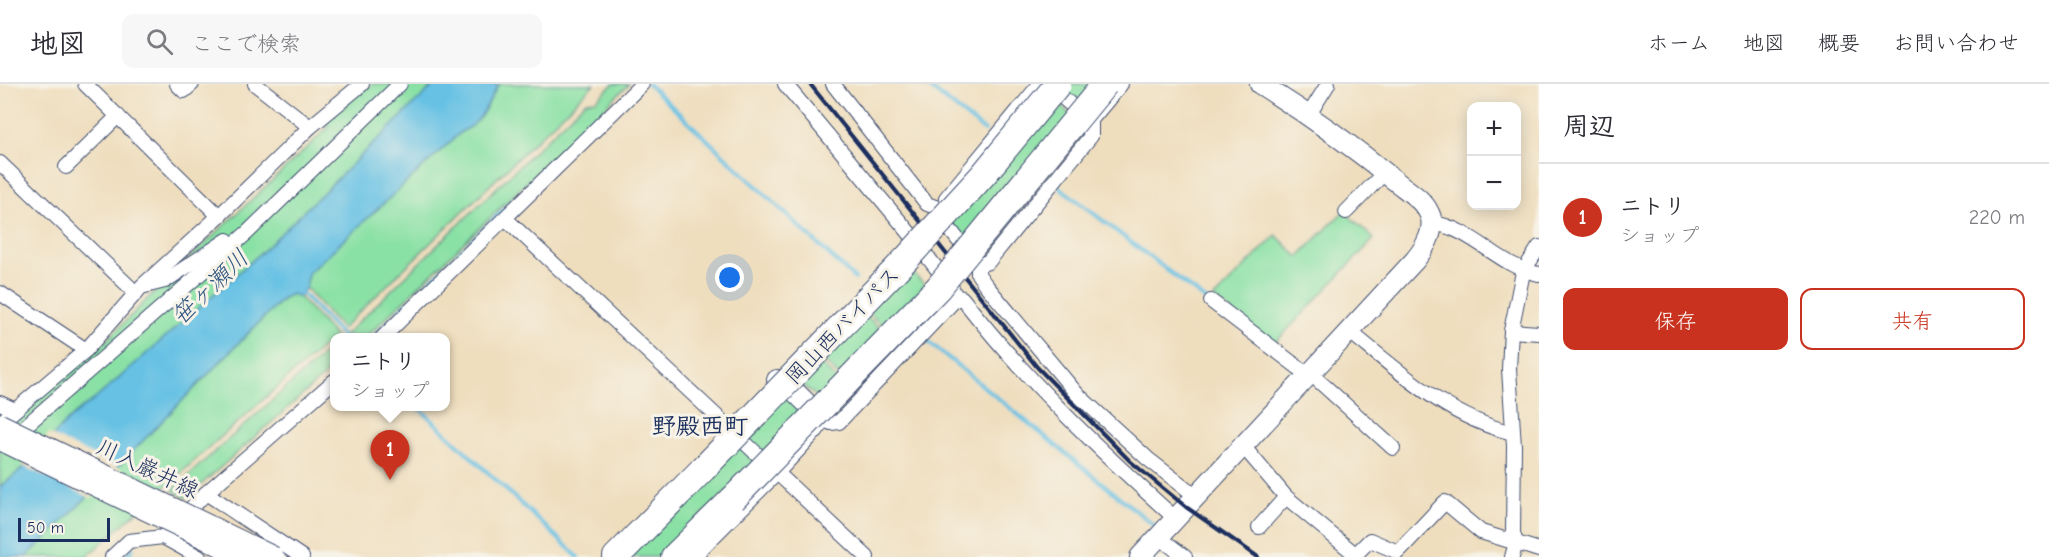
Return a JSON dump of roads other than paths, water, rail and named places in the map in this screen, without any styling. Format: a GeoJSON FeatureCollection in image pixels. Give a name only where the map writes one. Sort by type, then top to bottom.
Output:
{"type":"FeatureCollection","features":[{"type":"Feature","properties":{"kind":"highway","name":"岡山西バイパス"},"geometry":{"type":"LineString","coordinates":[[616,557],[915,249],[983,175],[1058,84]]}},
{"type":"Feature","properties":{"kind":"highway","name":"岡山西バイパス"},"geometry":{"type":"LineString","coordinates":[[674,557],[734,499],[938,288],[1105,84]]}},
{"type":"Feature","properties":{"kind":"street"},"geometry":{"type":"LineString","coordinates":[[85,84],[219,216]]}},
{"type":"Feature","properties":{"kind":"street"},"geometry":{"type":"LineString","coordinates":[[177,84],[184,91],[192,84]]}},
{"type":"Feature","properties":{"kind":"street"},"geometry":{"type":"LineString","coordinates":[[255,84],[310,127]]}},
{"type":"Feature","properties":{"kind":"street"},"geometry":{"type":"LineString","coordinates":[[0,423],[86,350],[139,290],[310,127],[362,84]]}},
{"type":"Feature","properties":{"kind":"street"},"geometry":{"type":"LineString","coordinates":[[0,449],[248,231],[400,84]]}},
{"type":"Feature","properties":{"kind":"street"},"geometry":{"type":"LineString","coordinates":[[387,333],[642,84]]}},
{"type":"Feature","properties":{"kind":"street"},"geometry":{"type":"LineString","coordinates":[[785,84],[912,236],[955,296],[962,298],[1032,382],[1094,444],[1176,519]]}},
{"type":"Feature","properties":{"kind":"street"},"geometry":{"type":"LineString","coordinates":[[833,84],[927,204],[938,208]]}},
{"type":"Feature","properties":{"kind":"street"},"geometry":{"type":"LineString","coordinates":[[1040,84],[938,208],[938,215],[978,265],[978,274],[985,284],[1077,394],[1140,452],[1196,496]]}},
{"type":"Feature","properties":{"kind":"street"},"geometry":{"type":"LineString","coordinates":[[1049,84],[1049,88],[1091,122]]}},
{"type":"Feature","properties":{"kind":"street"},"geometry":{"type":"LineString","coordinates":[[994,233],[1079,132],[1091,122],[1121,84]]}},
{"type":"Feature","properties":{"kind":"street"},"geometry":{"type":"LineString","coordinates":[[1140,557],[1423,251],[1432,223],[1429,211],[1419,200],[1385,172],[1260,84]]}},
{"type":"Feature","properties":{"kind":"street"},"geometry":{"type":"LineString","coordinates":[[1308,116],[1328,84]]}},
{"type":"Feature","properties":{"kind":"street"},"geometry":{"type":"LineString","coordinates":[[66,167],[118,116]]}},
{"type":"Feature","properties":{"kind":"street"},"geometry":{"type":"LineString","coordinates":[[978,265],[988,262],[1091,136],[1091,122]]}},
{"type":"Feature","properties":{"kind":"street"},"geometry":{"type":"LineString","coordinates":[[0,163],[139,290]]}},
{"type":"Feature","properties":{"kind":"street"},"geometry":{"type":"LineString","coordinates":[[1346,212],[1385,172]]}},
{"type":"Feature","properties":{"kind":"street"},"geometry":{"type":"LineString","coordinates":[[506,219],[867,557]]}},
{"type":"Feature","properties":{"kind":"street"},"geometry":{"type":"LineString","coordinates":[[1432,223],[1460,231],[1522,272],[1539,274]]}},
{"type":"Feature","properties":{"kind":"street"},"geometry":{"type":"LineString","coordinates":[[139,290],[165,281],[236,234],[248,231]]}},
{"type":"Feature","properties":{"kind":"street"},"geometry":{"type":"LineString","coordinates":[[601,557],[730,429],[912,236]]}},
{"type":"Feature","properties":{"kind":"street"},"geometry":{"type":"LineString","coordinates":[[1512,557],[1516,543],[1513,533],[1513,433],[1509,369],[1511,331],[1522,272],[1539,247]]}},
{"type":"Feature","properties":{"kind":"street"},"geometry":{"type":"LineString","coordinates":[[0,293],[86,350]]}},
{"type":"Feature","properties":{"kind":"street"},"geometry":{"type":"LineString","coordinates":[[777,380],[791,388],[823,419],[831,423],[839,423],[953,302],[955,296]]}},
{"type":"Feature","properties":{"kind":"street"},"geometry":{"type":"LineString","coordinates":[[1212,301],[1309,374],[1393,448]]}},
{"type":"Feature","properties":{"kind":"street"},"geometry":{"type":"LineString","coordinates":[[693,557],[777,473],[817,430],[823,419],[924,315]]}},
{"type":"Feature","properties":{"kind":"street"},"geometry":{"type":"LineString","coordinates":[[1349,331],[1445,407],[1488,428],[1513,433]]}},
{"type":"Feature","properties":{"kind":"street"},"geometry":{"type":"LineString","coordinates":[[1511,331],[1539,333]]}},
{"type":"Feature","properties":{"kind":"street"},"geometry":{"type":"LineString","coordinates":[[163,537],[206,493],[330,384]]}},
{"type":"Feature","properties":{"kind":"street"},"geometry":{"type":"LineString","coordinates":[[0,403],[15,410]]}},
{"type":"Feature","properties":{"kind":"street","name":"川入巌井線"},"geometry":{"type":"LineString","coordinates":[[0,423],[274,557]]}},
{"type":"Feature","properties":{"kind":"street","name":"川入巌井線"},"geometry":{"type":"LineString","coordinates":[[0,440],[243,557]]}},
{"type":"Feature","properties":{"kind":"street"},"geometry":{"type":"LineString","coordinates":[[1243,446],[1286,497],[1354,556],[1370,540],[1398,552],[1446,502],[1481,532],[1539,550]]}},
{"type":"Feature","properties":{"kind":"street"},"geometry":{"type":"LineString","coordinates":[[206,493],[302,557]]}},
{"type":"Feature","properties":{"kind":"street"},"geometry":{"type":"LineString","coordinates":[[1259,527],[1286,497]]}},
{"type":"Feature","properties":{"kind":"street"},"geometry":{"type":"LineString","coordinates":[[112,557],[129,541],[163,537],[199,557]]}},
{"type":"Feature","properties":{"kind":"street"},"geometry":{"type":"LineString","coordinates":[[1159,537],[1185,557]]}},
{"type":"Feature","properties":{"kind":"water"},"geometry":{"type":"Polygon","coordinates":[[[435,84],[499,84],[475,123],[462,131],[308,273],[306,288],[299,297],[292,294],[283,298],[26,557],[0,557],[0,486],[25,466],[81,409],[263,251],[435,84]]]}},
{"type":"Feature","properties":{"kind":"waterway"},"geometry":{"type":"LineString","coordinates":[[648,84],[855,279]]}},
{"type":"Feature","properties":{"kind":"waterway"},"geometry":{"type":"LineString","coordinates":[[925,84],[985,131]]}},
{"type":"Feature","properties":{"kind":"waterway"},"geometry":{"type":"LineString","coordinates":[[1058,186],[1207,301]]}},
{"type":"Feature","properties":{"kind":"waterway"},"geometry":{"type":"LineString","coordinates":[[377,333],[516,198]]}},
{"type":"Feature","properties":{"kind":"waterway"},"geometry":{"type":"LineString","coordinates":[[299,290],[339,333]]}},
{"type":"Feature","properties":{"kind":"waterway"},"geometry":{"type":"LineString","coordinates":[[924,338],[1156,527]]}},
{"type":"Feature","properties":{"kind":"waterway"},"geometry":{"type":"LineString","coordinates":[[422,411],[578,557]]}},
{"type":"Feature","properties":{"kind":"waterway"},"geometry":{"type":"LineString","coordinates":[[124,557],[133,549]]}},
{"type":"Feature","properties":{"kind":"railway"},"geometry":{"type":"LineString","coordinates":[[810,84],[1037,367],[1130,461],[1186,507],[1258,557]]}},
{"type":"Feature","properties":{"kind":"place","name":"ニトリ"},"geometry":{"type":"Point","coordinates":[390,480]}},
{"type":"Feature","properties":{"kind":"district","name":"野殿西町"},"geometry":{"type":"Point","coordinates":[700,426]}},
{"type":"Feature","properties":{"kind":"water label","name":"笹ヶ瀬川"},"geometry":{"type":"Point","coordinates":[210,287]}}]}
